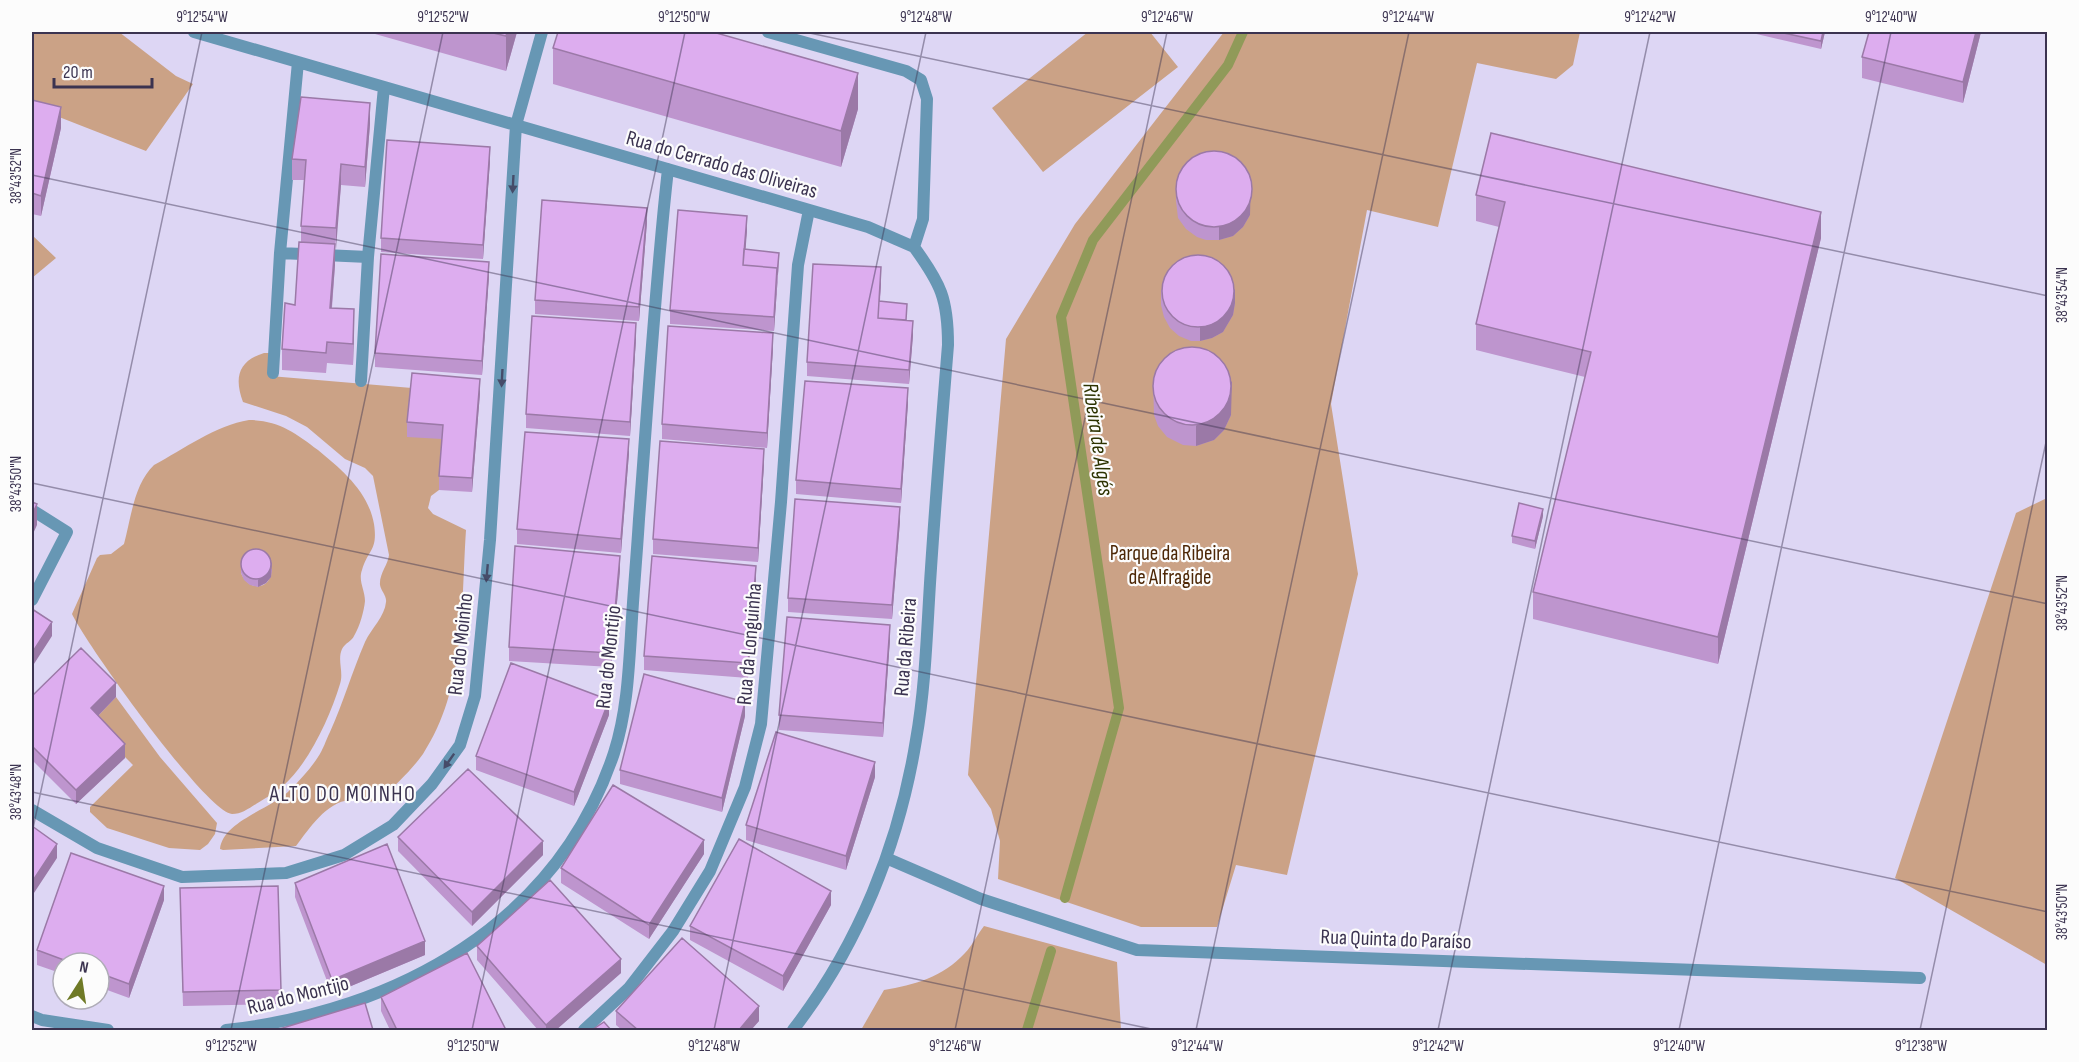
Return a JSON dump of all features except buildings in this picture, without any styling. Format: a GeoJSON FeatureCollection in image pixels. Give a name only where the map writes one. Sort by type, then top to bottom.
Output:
{"type":"FeatureCollection","features":[{"type":"Feature","properties":{"kind":"street","name":"Rua do Cerrado das Oliveiras"},"geometry":{"type":"LineString","coordinates":[[194,32],[868,227],[914,248]]}},
{"type":"Feature","properties":{"kind":"street"},"geometry":{"type":"LineString","coordinates":[[516,125],[542,32]]}},
{"type":"Feature","properties":{"kind":"street"},"geometry":{"type":"LineString","coordinates":[[768,32],[906,71],[921,80],[927,99],[923,219],[914,248]]}},
{"type":"Feature","properties":{"kind":"street"},"geometry":{"type":"LineString","coordinates":[[273,373],[280,253],[298,62]]}},
{"type":"Feature","properties":{"kind":"street"},"geometry":{"type":"LineString","coordinates":[[361,381],[368,257],[384,87]]}},
{"type":"Feature","properties":{"kind":"street","name":"Rua do Moinho"},"geometry":{"type":"LineString","coordinates":[[32,810],[97,848],[182,877],[286,873],[344,855],[393,825],[432,784],[448,762],[460,745],[476,696],[497,446],[516,125]]}},
{"type":"Feature","properties":{"kind":"street","name":"Rua do Montijo"},"geometry":{"type":"LineString","coordinates":[[226,1030],[268,1025],[320,1014],[379,994],[468,946],[506,917],[537,884],[565,848],[594,801],[614,752],[628,696],[645,446],[668,169]]}},
{"type":"Feature","properties":{"kind":"street","name":"Rua da Longuinha"},"geometry":{"type":"LineString","coordinates":[[584,1030],[628,988],[673,931],[710,872],[745,787],[761,724],[781,502],[798,265],[809,210]]}},
{"type":"Feature","properties":{"kind":"street","name":"Rua da Ribeira"},"geometry":{"type":"LineString","coordinates":[[793,1030],[814,1003],[842,958],[867,905],[886,858],[900,814],[916,739],[924,662],[948,322],[944,297],[914,248]]}},
{"type":"Feature","properties":{"kind":"street"},"geometry":{"type":"LineString","coordinates":[[280,253],[368,257]]}},
{"type":"Feature","properties":{"kind":"street"},"geometry":{"type":"LineString","coordinates":[[32,510],[67,532],[32,600]]}},
{"type":"Feature","properties":{"kind":"street","name":"Rua Quinta do Paraíso"},"geometry":{"type":"LineString","coordinates":[[886,858],[981,898],[1137,950],[1920,978]]}},
{"type":"Feature","properties":{"kind":"street"},"geometry":{"type":"LineString","coordinates":[[32,1016],[53,1022],[108,1030]]}},
{"type":"Feature","properties":{"kind":"green space"},"geometry":{"type":"Polygon","coordinates":[[[32,32],[119,32],[176,76],[193,84],[146,151],[36,108],[32,100],[32,32]]]}},
{"type":"Feature","properties":{"kind":"green space"},"geometry":{"type":"Polygon","coordinates":[[[1088,32],[1150,32],[1178,67],[1043,172],[992,108],[1088,32]]]}},
{"type":"Feature","properties":{"kind":"green space","name":"Parque da Ribeira de Alfragide"},"geometry":{"type":"Polygon","coordinates":[[[1224,32],[1580,32],[1573,65],[1556,79],[1477,63],[1438,227],[1367,210],[1331,404],[1358,574],[1287,875],[1236,865],[1217,927],[1141,927],[998,879],[1000,841],[991,809],[968,775],[1006,339],[1075,224],[1224,32]]]}},
{"type":"Feature","properties":{"kind":"green space"},"geometry":{"type":"Polygon","coordinates":[[[32,235],[56,258],[32,278],[32,235]]]}},
{"type":"Feature","properties":{"kind":"green space"},"geometry":{"type":"Polygon","coordinates":[[[264,353],[271,353],[270,376],[412,388],[443,439],[439,490],[431,496],[428,508],[433,514],[466,530],[462,617],[454,674],[437,729],[423,754],[379,801],[350,800],[333,806],[319,817],[296,846],[223,850],[220,849],[223,839],[230,830],[283,796],[318,757],[335,721],[365,642],[386,602],[380,581],[389,555],[373,476],[365,468],[345,459],[307,427],[286,416],[243,402],[239,385],[240,372],[248,361],[264,353]]]}},
{"type":"Feature","properties":{"kind":"green space"},"geometry":{"type":"Polygon","coordinates":[[[249,420],[278,425],[318,450],[360,491],[371,512],[375,540],[361,574],[365,601],[361,618],[353,638],[342,649],[340,684],[318,739],[293,776],[283,786],[247,809],[232,814],[218,806],[174,758],[99,658],[72,614],[97,558],[100,555],[111,554],[124,544],[134,502],[147,473],[154,465],[200,438],[249,420]],[[269,562],[241,573],[251,585],[257,586],[267,582],[271,570],[269,562]]]}},
{"type":"Feature","properties":{"kind":"green space"},"geometry":{"type":"Polygon","coordinates":[[[2047,498],[2047,965],[1895,878],[2016,513],[2047,498]]]}},
{"type":"Feature","properties":{"kind":"green space"},"geometry":{"type":"Polygon","coordinates":[[[116,697],[160,757],[217,823],[215,834],[200,850],[169,848],[107,828],[90,812],[90,807],[133,765],[91,723],[116,697]]]}},
{"type":"Feature","properties":{"kind":"green space"},"geometry":{"type":"Polygon","coordinates":[[[984,926],[1117,962],[1121,1030],[861,1030],[884,990],[928,979],[938,974],[968,950],[984,926]]]}},
{"type":"Feature","properties":{"kind":"waterway","name":"Ribeira de Algés"},"geometry":{"type":"LineString","coordinates":[[1065,898],[1119,708],[1061,317],[1093,240],[1228,65],[1243,32]]}},
{"type":"Feature","properties":{"kind":"waterway","name":"Ribeira de Algés"},"geometry":{"type":"LineString","coordinates":[[1027,1030],[1051,951]]}},
{"type":"Feature","properties":{"kind":"district","name":"ALTO DO MOINHO"},"geometry":{"type":"Point","coordinates":[343,793]}}]}
